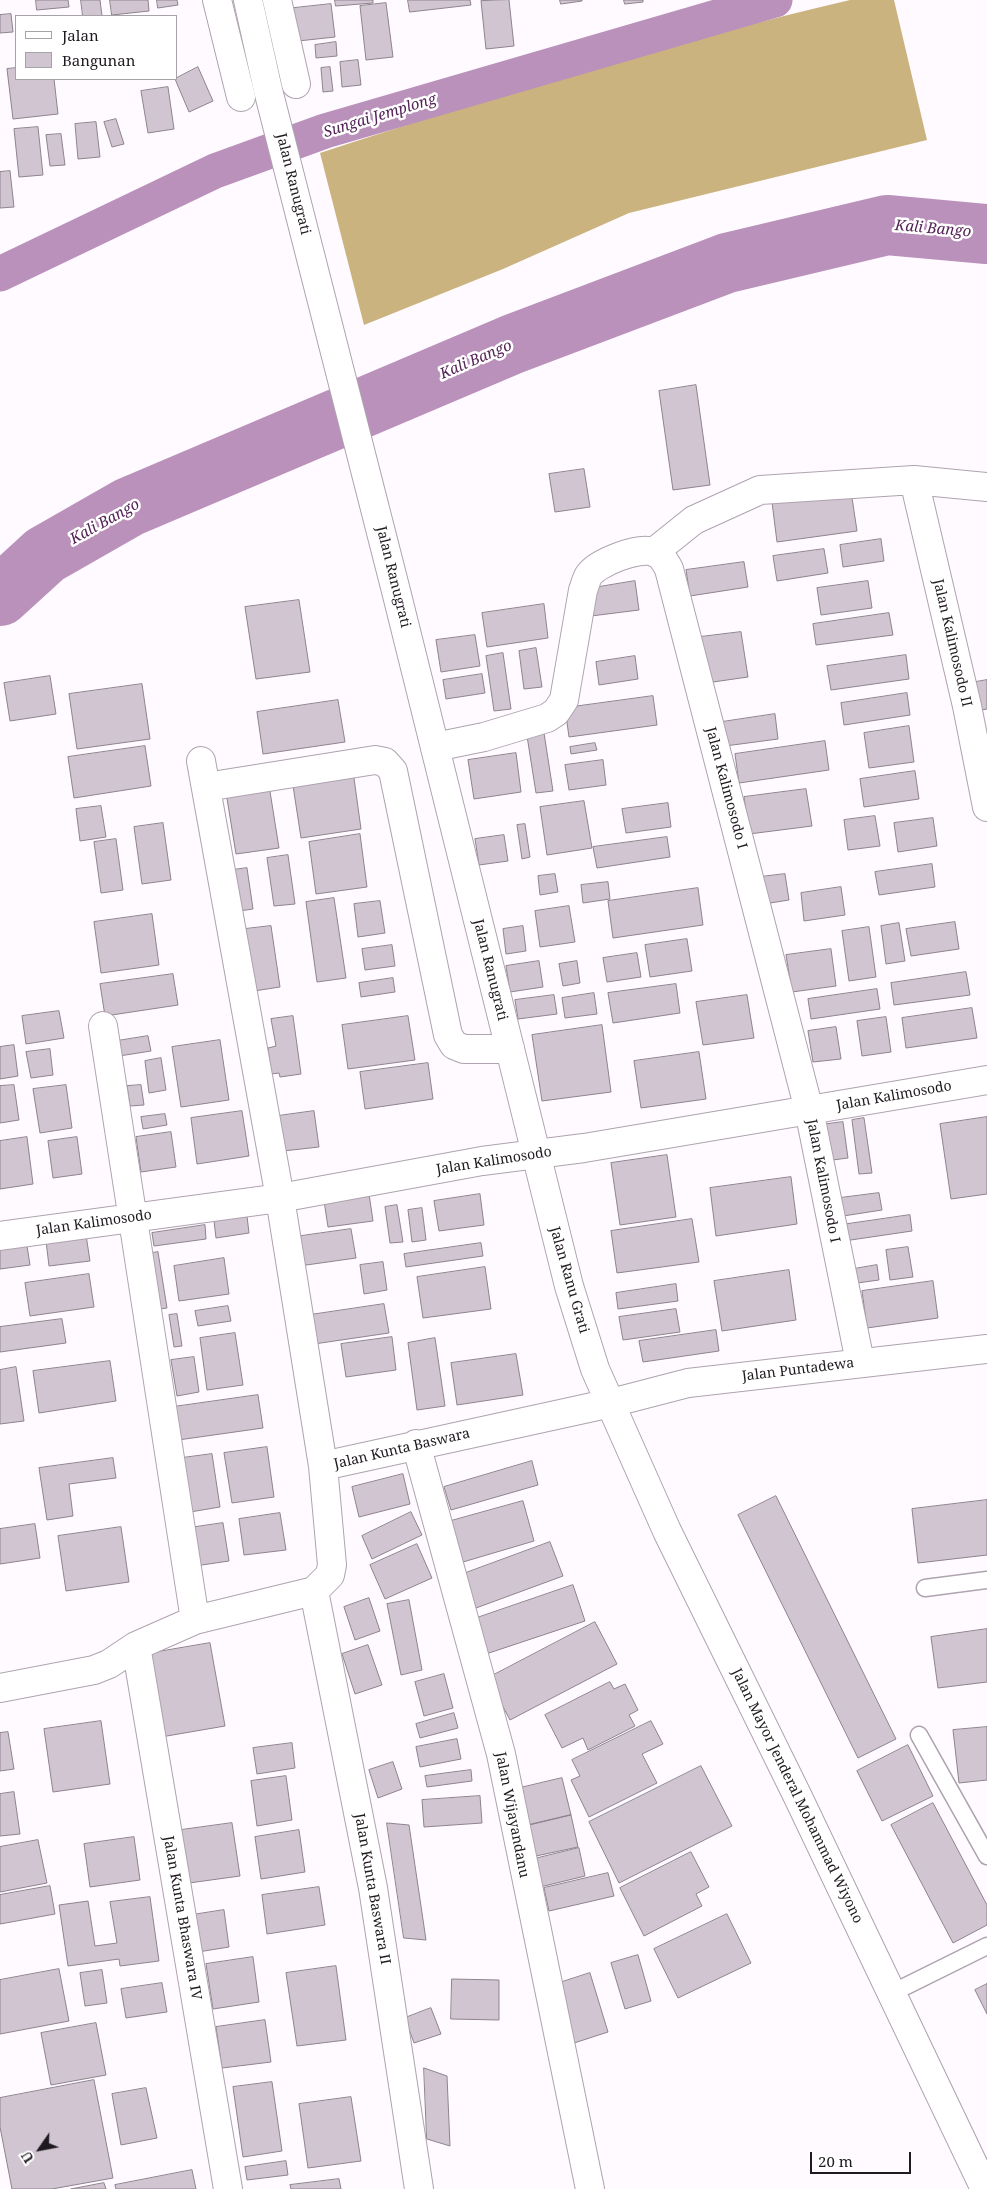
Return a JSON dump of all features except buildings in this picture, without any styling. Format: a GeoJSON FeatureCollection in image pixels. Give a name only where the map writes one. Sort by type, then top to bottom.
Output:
{"type":"FeatureCollection","features":[{"type":"Feature","properties":{"kind":"street"},"geometry":{"type":"LineString","coordinates":[[217,0],[242,97]]}},
{"type":"Feature","properties":{"kind":"street","name":"Jalan Ranugrati"},"geometry":{"type":"LineString","coordinates":[[248,0],[271,99],[396,587],[535,1154]]}},
{"type":"Feature","properties":{"kind":"street"},"geometry":{"type":"LineString","coordinates":[[277,0],[296,84]]}},
{"type":"Feature","properties":{"kind":"street"},"geometry":{"type":"LineString","coordinates":[[435,747],[484,737],[547,718],[556,712],[564,700],[583,590],[589,575],[602,563],[641,551],[654,552],[694,520],[760,490],[914,480],[987,487]]}},
{"type":"Feature","properties":{"kind":"street","name":"Jalan Kalimosodo II"},"geometry":{"type":"LineString","coordinates":[[914,480],[967,706],[987,807]]}},
{"type":"Feature","properties":{"kind":"street","name":"Jalan Kalimosodo I"},"geometry":{"type":"LineString","coordinates":[[654,552],[664,560],[669,569],[809,1110],[860,1362]]}},
{"type":"Feature","properties":{"kind":"street"},"geometry":{"type":"LineString","coordinates":[[206,788],[375,760],[385,762],[393,771],[448,1034],[454,1045],[464,1049],[510,1049]]}},
{"type":"Feature","properties":{"kind":"street"},"geometry":{"type":"LineString","coordinates":[[201,761],[280,1198],[323,1466]]}},
{"type":"Feature","properties":{"kind":"street"},"geometry":{"type":"LineString","coordinates":[[103,1026],[195,1620]]}},
{"type":"Feature","properties":{"kind":"street","name":"Jalan Kalimosodo"},"geometry":{"type":"LineString","coordinates":[[0,1236],[280,1198],[482,1161],[584,1148],[987,1080]]}},
{"type":"Feature","properties":{"kind":"street","name":"Jalan Ranu Grati"},"geometry":{"type":"LineString","coordinates":[[535,1154],[569,1286],[595,1368],[611,1403]]}},
{"type":"Feature","properties":{"kind":"street","name":"Jalan Puntadewa"},"geometry":{"type":"LineString","coordinates":[[611,1403],[688,1383],[987,1348]]}},
{"type":"Feature","properties":{"kind":"street","name":"Jalan Kunta Baswara"},"geometry":{"type":"LineString","coordinates":[[314,1591],[330,1575],[332,1565],[323,1466],[416,1444],[611,1403]]}},
{"type":"Feature","properties":{"kind":"street","name":"Jalan Mayor Jenderal Mohammad Wiyono"},"geometry":{"type":"LineString","coordinates":[[611,1403],[667,1531],[892,1993],[985,2189]]}},
{"type":"Feature","properties":{"kind":"street","name":"Jalan Wijayandanu"},"geometry":{"type":"LineString","coordinates":[[416,1444],[500,1754],[590,2189]]}},
{"type":"Feature","properties":{"kind":"street"},"geometry":{"type":"LineString","coordinates":[[0,1688],[94,1670],[109,1664],[136,1646],[195,1620],[314,1591]]}},
{"type":"Feature","properties":{"kind":"street","name":"Jalan Kunta Baswara II"},"geometry":{"type":"LineString","coordinates":[[314,1591],[373,1888],[419,2189]]}},
{"type":"Feature","properties":{"kind":"street","name":"Jalan Kunta Bhaswara IV"},"geometry":{"type":"LineString","coordinates":[[136,1646],[228,2189]]}},
{"type":"Feature","properties":{"kind":"lane"},"geometry":{"type":"LineString","coordinates":[[925,1588],[987,1580]]}},
{"type":"Feature","properties":{"kind":"lane"},"geometry":{"type":"LineString","coordinates":[[918,1735],[987,1856]]}},
{"type":"Feature","properties":{"kind":"lane"},"geometry":{"type":"LineString","coordinates":[[892,1993],[987,1946]]}},
{"type":"Feature","properties":{"kind":"shaded area"},"geometry":{"type":"Polygon","coordinates":[[[850,0],[894,0],[927,140],[629,213],[503,269],[364,325],[320,153],[584,71],[783,16],[850,0]]]}},
{"type":"Feature","properties":{"kind":"waterway","name":"Sungai Jemplong"},"geometry":{"type":"LineString","coordinates":[[0,274],[215,171],[325,131],[775,0]]}},
{"type":"Feature","properties":{"kind":"waterway","name":"Kali Bango"},"geometry":{"type":"LineString","coordinates":[[0,596],[45,555],[129,507],[513,344],[727,263],[887,225],[987,234]]}}]}
